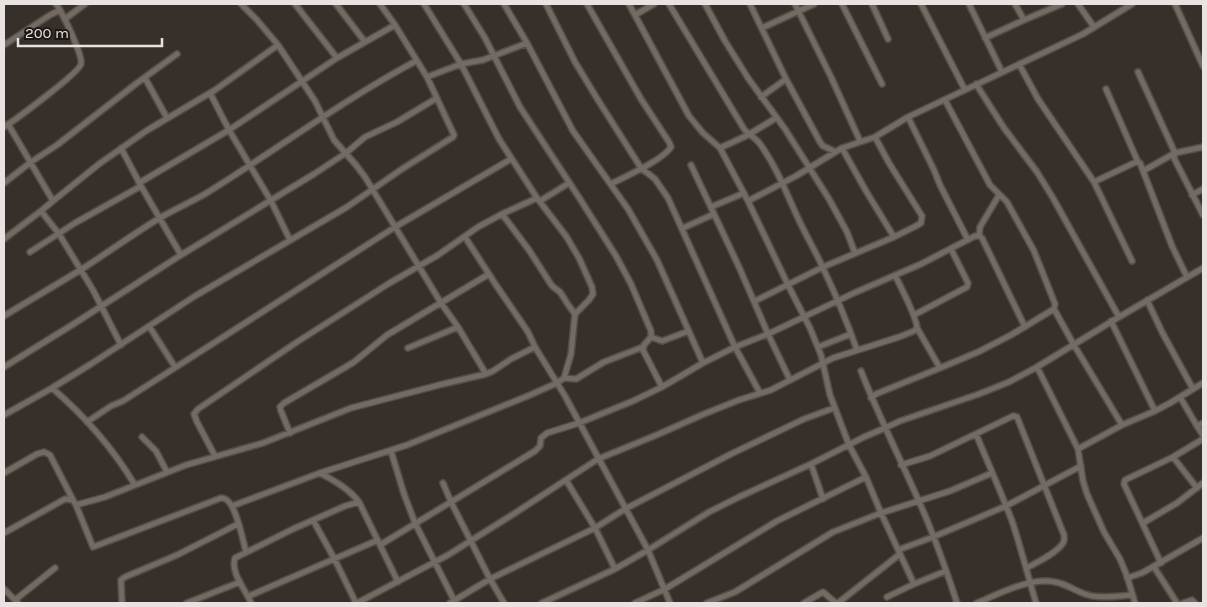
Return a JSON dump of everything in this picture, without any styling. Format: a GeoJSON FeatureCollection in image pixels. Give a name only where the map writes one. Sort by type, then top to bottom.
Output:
{"type":"FeatureCollection","features":[{"type":"Feature","properties":{"kind":"street"},"geometry":{"type":"LineString","coordinates":[[53,201],[31,162],[6,126],[66,80],[80,66],[81,59],[74,40],[56,4]]}},
{"type":"Feature","properties":{"kind":"street"},"geometry":{"type":"LineString","coordinates":[[65,19],[85,4]]}},
{"type":"Feature","properties":{"kind":"street"},"geometry":{"type":"LineString","coordinates":[[241,4],[258,20],[278,45],[316,101],[334,140],[356,165],[486,374]]}},
{"type":"Feature","properties":{"kind":"street"},"geometry":{"type":"LineString","coordinates":[[295,4],[337,58]]}},
{"type":"Feature","properties":{"kind":"street"},"geometry":{"type":"LineString","coordinates":[[336,4],[365,42]]}},
{"type":"Feature","properties":{"kind":"street"},"geometry":{"type":"LineString","coordinates":[[4,416],[121,345],[195,296],[347,207],[453,137],[454,135],[427,77],[380,4]]}},
{"type":"Feature","properties":{"kind":"street"},"geometry":{"type":"LineString","coordinates":[[232,506],[320,473],[391,451],[557,383],[564,378],[571,354],[575,314],[593,294],[592,287],[566,236],[539,200],[499,139],[461,64],[424,4]]}},
{"type":"Feature","properties":{"kind":"street"},"geometry":{"type":"LineString","coordinates":[[464,4],[477,24],[520,107],[606,239],[631,284],[652,337],[662,341],[688,331]]}},
{"type":"Feature","properties":{"kind":"street"},"geometry":{"type":"LineString","coordinates":[[504,4],[527,43],[573,131],[628,209],[657,260],[703,363]]}},
{"type":"Feature","properties":{"kind":"street"},"geometry":{"type":"LineString","coordinates":[[546,4],[575,62],[641,168],[655,179],[668,198],[735,347],[760,393]]}},
{"type":"Feature","properties":{"kind":"street"},"geometry":{"type":"LineString","coordinates":[[587,4],[641,99],[671,147],[668,152],[611,184]]}},
{"type":"Feature","properties":{"kind":"street"},"geometry":{"type":"LineString","coordinates":[[629,4],[689,116],[720,148],[748,201],[818,347],[824,362],[834,408],[849,445],[866,477],[914,584]]}},
{"type":"Feature","properties":{"kind":"street"},"geometry":{"type":"LineString","coordinates":[[635,15],[654,4]]}},
{"type":"Feature","properties":{"kind":"street"},"geometry":{"type":"LineString","coordinates":[[669,4],[744,129],[748,135],[754,137],[760,143],[783,184],[823,267],[857,350]]}},
{"type":"Feature","properties":{"kind":"street"},"geometry":{"type":"LineString","coordinates":[[705,4],[725,41],[839,216],[855,253]]}},
{"type":"Feature","properties":{"kind":"street"},"geometry":{"type":"LineString","coordinates":[[750,4],[786,79],[820,142],[834,151]]}},
{"type":"Feature","properties":{"kind":"street"},"geometry":{"type":"LineString","coordinates":[[795,4],[860,141]]}},
{"type":"Feature","properties":{"kind":"street"},"geometry":{"type":"LineString","coordinates":[[762,28],[814,4]]}},
{"type":"Feature","properties":{"kind":"street"},"geometry":{"type":"LineString","coordinates":[[842,4],[882,84]]}},
{"type":"Feature","properties":{"kind":"street"},"geometry":{"type":"LineString","coordinates":[[872,4],[888,39]]}},
{"type":"Feature","properties":{"kind":"street"},"geometry":{"type":"LineString","coordinates":[[921,4],[965,90]]}},
{"type":"Feature","properties":{"kind":"street"},"geometry":{"type":"LineString","coordinates":[[969,4],[1002,72]]}},
{"type":"Feature","properties":{"kind":"street"},"geometry":{"type":"LineString","coordinates":[[1015,4],[1024,20]]}},
{"type":"Feature","properties":{"kind":"street"},"geometry":{"type":"LineString","coordinates":[[985,38],[1062,4]]}},
{"type":"Feature","properties":{"kind":"street"},"geometry":{"type":"LineString","coordinates":[[1078,4],[1094,27]]}},
{"type":"Feature","properties":{"kind":"street"},"geometry":{"type":"LineString","coordinates":[[748,201],[809,169],[834,151],[876,137],[908,117],[1066,42],[1094,27],[1122,6],[1132,4]]}},
{"type":"Feature","properties":{"kind":"street"},"geometry":{"type":"LineString","coordinates":[[1175,4],[1203,66]]}},
{"type":"Feature","properties":{"kind":"street"},"geometry":{"type":"LineString","coordinates":[[4,45],[50,14],[60,10]]}},
{"type":"Feature","properties":{"kind":"street"},"geometry":{"type":"LineString","coordinates":[[30,252],[229,130],[337,58],[395,25]]}},
{"type":"Feature","properties":{"kind":"street"},"geometry":{"type":"LineString","coordinates":[[427,77],[461,64],[483,60],[527,43]]}},
{"type":"Feature","properties":{"kind":"street"},"geometry":{"type":"LineString","coordinates":[[4,239],[121,148],[210,93],[278,45]]}},
{"type":"Feature","properties":{"kind":"street"},"geometry":{"type":"LineString","coordinates":[[4,183],[177,54]]}},
{"type":"Feature","properties":{"kind":"street"},"geometry":{"type":"LineString","coordinates":[[4,316],[81,270],[160,218],[204,194],[294,137],[323,116],[416,60]]}},
{"type":"Feature","properties":{"kind":"street"},"geometry":{"type":"LineString","coordinates":[[1019,64],[1038,99],[1094,182],[1132,261]]}},
{"type":"Feature","properties":{"kind":"street"},"geometry":{"type":"LineString","coordinates":[[1138,72],[1175,153],[1174,158],[1203,215]]}},
{"type":"Feature","properties":{"kind":"street"},"geometry":{"type":"LineString","coordinates":[[145,78],[167,118]]}},
{"type":"Feature","properties":{"kind":"street"},"geometry":{"type":"LineString","coordinates":[[761,97],[786,79]]}},
{"type":"Feature","properties":{"kind":"street"},"geometry":{"type":"LineString","coordinates":[[976,84],[1053,198],[1119,317]]}},
{"type":"Feature","properties":{"kind":"street"},"geometry":{"type":"LineString","coordinates":[[1106,89],[1143,171],[1172,246],[1187,277]]}},
{"type":"Feature","properties":{"kind":"street"},"geometry":{"type":"LineString","coordinates":[[210,93],[229,130],[271,201],[290,240]]}},
{"type":"Feature","properties":{"kind":"street"},"geometry":{"type":"LineString","coordinates":[[4,367],[181,255],[271,201],[346,153],[365,138],[437,98]]}},
{"type":"Feature","properties":{"kind":"street"},"geometry":{"type":"LineString","coordinates":[[945,100],[990,185],[1007,202],[1034,251],[1055,304],[1054,308],[1122,425]]}},
{"type":"Feature","properties":{"kind":"street"},"geometry":{"type":"LineString","coordinates":[[908,117],[968,240]]}},
{"type":"Feature","properties":{"kind":"street"},"geometry":{"type":"LineString","coordinates":[[720,148],[748,135],[776,118]]}},
{"type":"Feature","properties":{"kind":"street"},"geometry":{"type":"LineString","coordinates":[[754,301],[823,267],[894,237],[921,223],[922,216],[889,163],[876,137]]}},
{"type":"Feature","properties":{"kind":"street"},"geometry":{"type":"LineString","coordinates":[[1143,171],[1175,153],[1203,147]]}},
{"type":"Feature","properties":{"kind":"street"},"geometry":{"type":"LineString","coordinates":[[121,148],[181,255]]}},
{"type":"Feature","properties":{"kind":"street"},"geometry":{"type":"LineString","coordinates":[[842,148],[894,237]]}},
{"type":"Feature","properties":{"kind":"street"},"geometry":{"type":"LineString","coordinates":[[88,422],[395,227],[511,159]]}},
{"type":"Feature","properties":{"kind":"street"},"geometry":{"type":"LineString","coordinates":[[1094,182],[1138,162]]}},
{"type":"Feature","properties":{"kind":"street"},"geometry":{"type":"LineString","coordinates":[[691,165],[790,380]]}},
{"type":"Feature","properties":{"kind":"street"},"geometry":{"type":"LineString","coordinates":[[215,456],[194,414],[198,409],[297,342],[388,284],[438,255],[478,227],[502,214],[539,200],[569,183]]}},
{"type":"Feature","properties":{"kind":"street"},"geometry":{"type":"LineString","coordinates":[[1192,195],[1203,189]]}},
{"type":"Feature","properties":{"kind":"street"},"geometry":{"type":"LineString","coordinates":[[711,207],[744,193]]}},
{"type":"Feature","properties":{"kind":"street"},"geometry":{"type":"LineString","coordinates":[[979,236],[980,227],[999,194]]}},
{"type":"Feature","properties":{"kind":"street"},"geometry":{"type":"LineString","coordinates":[[42,211],[59,234],[93,290],[121,345]]}},
{"type":"Feature","properties":{"kind":"street"},"geometry":{"type":"LineString","coordinates":[[502,214],[529,250],[552,286],[560,292],[575,314]]}},
{"type":"Feature","properties":{"kind":"street"},"geometry":{"type":"LineString","coordinates":[[683,228],[714,214]]}},
{"type":"Feature","properties":{"kind":"street"},"geometry":{"type":"LineString","coordinates":[[465,236],[528,332],[557,383],[648,550],[670,603]]}},
{"type":"Feature","properties":{"kind":"street"},"geometry":{"type":"LineString","coordinates":[[248,596],[379,543],[534,451],[540,446],[541,438],[547,433],[579,423],[633,401],[735,347],[804,318],[975,236],[979,236]]}},
{"type":"Feature","properties":{"kind":"street"},"geometry":{"type":"LineString","coordinates":[[979,236],[982,238],[1025,327]]}},
{"type":"Feature","properties":{"kind":"street"},"geometry":{"type":"LineString","coordinates":[[914,315],[967,287],[968,284],[951,249]]}},
{"type":"Feature","properties":{"kind":"street"},"geometry":{"type":"LineString","coordinates":[[542,603],[554,601],[615,569],[739,496],[885,428],[1008,382],[1037,367],[1187,277],[1203,270]]}},
{"type":"Feature","properties":{"kind":"street"},"geometry":{"type":"LineString","coordinates":[[290,433],[280,411],[280,407],[284,403],[354,362],[387,335],[489,274]]}},
{"type":"Feature","properties":{"kind":"street"},"geometry":{"type":"LineString","coordinates":[[895,275],[914,315],[917,328],[940,368]]}},
{"type":"Feature","properties":{"kind":"street"},"geometry":{"type":"LineString","coordinates":[[1147,300],[1193,389]]}},
{"type":"Feature","properties":{"kind":"street"},"geometry":{"type":"LineString","coordinates":[[871,398],[876,394],[978,352],[1025,327],[1054,308]]}},
{"type":"Feature","properties":{"kind":"street"},"geometry":{"type":"LineString","coordinates":[[1111,321],[1155,411]]}},
{"type":"Feature","properties":{"kind":"street"},"geometry":{"type":"LineString","coordinates":[[149,326],[175,367]]}},
{"type":"Feature","properties":{"kind":"street"},"geometry":{"type":"LineString","coordinates":[[408,348],[458,327]]}},
{"type":"Feature","properties":{"kind":"street"},"geometry":{"type":"LineString","coordinates":[[313,520],[357,603],[448,556],[598,459],[704,414],[771,390],[824,362],[899,337],[917,328]]}},
{"type":"Feature","properties":{"kind":"street"},"geometry":{"type":"LineString","coordinates":[[818,347],[851,334]]}},
{"type":"Feature","properties":{"kind":"street"},"geometry":{"type":"LineString","coordinates":[[564,378],[576,379],[604,362],[643,347],[652,337]]}},
{"type":"Feature","properties":{"kind":"street"},"geometry":{"type":"LineString","coordinates":[[4,533],[65,499],[74,502],[105,497],[167,472],[263,443],[351,408],[486,374],[535,347]]}},
{"type":"Feature","properties":{"kind":"street"},"geometry":{"type":"LineString","coordinates":[[643,347],[645,356],[662,387]]}},
{"type":"Feature","properties":{"kind":"street"},"geometry":{"type":"LineString","coordinates":[[476,377],[478,362]]}},
{"type":"Feature","properties":{"kind":"street"},"geometry":{"type":"LineString","coordinates":[[1037,367],[1078,449],[1087,494],[1104,532],[1120,559],[1134,603]]}},
{"type":"Feature","properties":{"kind":"street"},"geometry":{"type":"LineString","coordinates":[[861,371],[871,398],[918,501],[957,603]]}},
{"type":"Feature","properties":{"kind":"street"},"geometry":{"type":"LineString","coordinates":[[1078,449],[1122,425],[1155,411],[1203,383]]}},
{"type":"Feature","properties":{"kind":"street"},"geometry":{"type":"LineString","coordinates":[[52,388],[74,406],[110,447],[135,485]]}},
{"type":"Feature","properties":{"kind":"street"},"geometry":{"type":"LineString","coordinates":[[1180,397],[1203,435]]}},
{"type":"Feature","properties":{"kind":"street"},"geometry":{"type":"LineString","coordinates":[[391,451],[415,523],[453,602],[490,580],[595,528],[625,509],[772,434],[834,408]]}},
{"type":"Feature","properties":{"kind":"street"},"geometry":{"type":"LineString","coordinates":[[901,466],[930,456],[1013,416],[1017,417],[1064,535],[1063,543],[1027,568]]}},
{"type":"Feature","properties":{"kind":"street"},"geometry":{"type":"LineString","coordinates":[[1197,426],[1203,423]]}},
{"type":"Feature","properties":{"kind":"street"},"geometry":{"type":"LineString","coordinates":[[976,434],[1006,506],[1027,568],[1036,603]]}},
{"type":"Feature","properties":{"kind":"street"},"geometry":{"type":"LineString","coordinates":[[142,437],[156,451],[167,472]]}},
{"type":"Feature","properties":{"kind":"street"},"geometry":{"type":"LineString","coordinates":[[1161,563],[1124,484],[1125,480],[1173,457],[1203,439]]}},
{"type":"Feature","properties":{"kind":"street"},"geometry":{"type":"LineString","coordinates":[[4,473],[38,454],[44,452],[50,455],[74,502],[93,547],[221,498],[227,500],[232,506],[246,552]]}},
{"type":"Feature","properties":{"kind":"street"},"geometry":{"type":"LineString","coordinates":[[1173,457],[1197,488]]}},
{"type":"Feature","properties":{"kind":"street"},"geometry":{"type":"LineString","coordinates":[[811,464],[823,499]]}},
{"type":"Feature","properties":{"kind":"street"},"geometry":{"type":"LineString","coordinates":[[804,603],[823,592],[837,603],[899,552],[1006,506],[1081,466]]}},
{"type":"Feature","properties":{"kind":"street"},"geometry":{"type":"LineString","coordinates":[[320,473],[334,480],[359,502],[398,582]]}},
{"type":"Feature","properties":{"kind":"street"},"geometry":{"type":"LineString","coordinates":[[706,603],[735,592],[833,532],[881,513],[950,491],[992,473]]}},
{"type":"Feature","properties":{"kind":"street"},"geometry":{"type":"LineString","coordinates":[[635,603],[665,589],[777,522],[866,477]]}},
{"type":"Feature","properties":{"kind":"street"},"geometry":{"type":"LineString","coordinates":[[566,480],[595,528],[615,569]]}},
{"type":"Feature","properties":{"kind":"street"},"geometry":{"type":"LineString","coordinates":[[443,483],[490,580],[504,603]]}},
{"type":"Feature","properties":{"kind":"street"},"geometry":{"type":"LineString","coordinates":[[1143,523],[1177,503],[1203,483]]}},
{"type":"Feature","properties":{"kind":"street"},"geometry":{"type":"LineString","coordinates":[[252,603],[234,568],[235,558],[293,529],[345,506],[359,502]]}},
{"type":"Feature","properties":{"kind":"street"},"geometry":{"type":"LineString","coordinates":[[122,603],[121,580],[125,576],[177,555],[238,524]]}},
{"type":"Feature","properties":{"kind":"street"},"geometry":{"type":"LineString","coordinates":[[1127,578],[1142,573],[1203,538]]}},
{"type":"Feature","properties":{"kind":"street"},"geometry":{"type":"LineString","coordinates":[[1154,566],[1177,603]]}},
{"type":"Feature","properties":{"kind":"street"},"geometry":{"type":"LineString","coordinates":[[4,589],[16,602],[55,568]]}},
{"type":"Feature","properties":{"kind":"street"},"geometry":{"type":"LineString","coordinates":[[888,596],[946,571]]}},
{"type":"Feature","properties":{"kind":"street"},"geometry":{"type":"LineString","coordinates":[[977,603],[1030,583],[1047,581],[1065,584],[1084,594],[1090,595],[1131,595]]}},
{"type":"Feature","properties":{"kind":"street"},"geometry":{"type":"LineString","coordinates":[[187,603],[240,582]]}},
{"type":"Feature","properties":{"kind":"street"},"geometry":{"type":"LineString","coordinates":[[1183,603],[1192,600],[1195,603]]}}]}
